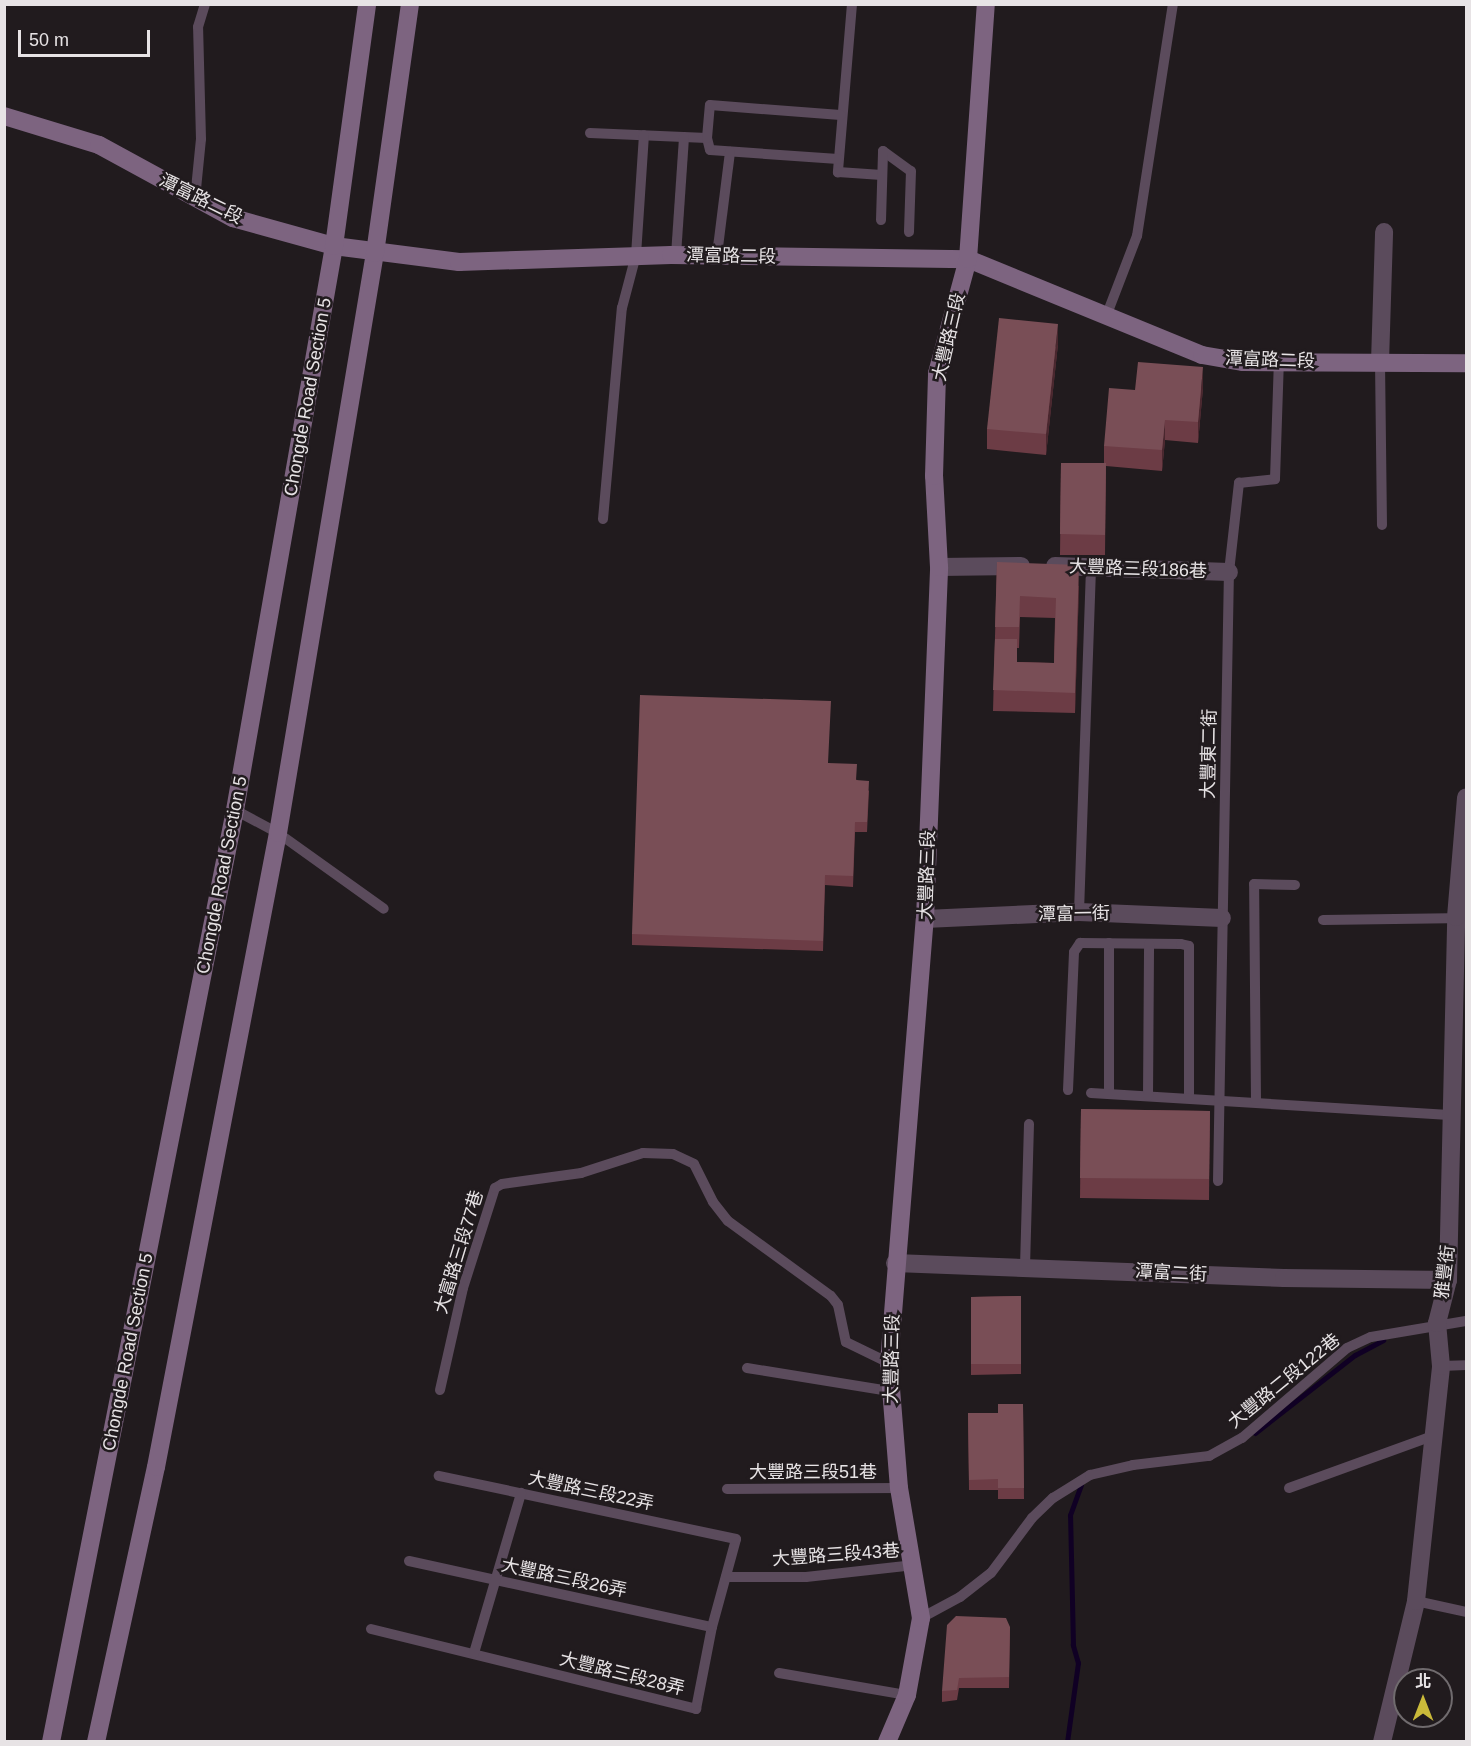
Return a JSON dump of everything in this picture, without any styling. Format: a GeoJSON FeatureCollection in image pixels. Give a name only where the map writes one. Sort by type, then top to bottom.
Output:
{"type":"FeatureCollection","features":[{"type":"Feature","properties":{"kind":"street","name":"Chongde Road Section 5"},"geometry":{"type":"LineString","coordinates":[[51,1742],[235,810],[334,246],[367,4]]}},
{"type":"Feature","properties":{"kind":"street"},"geometry":{"type":"LineString","coordinates":[[96,1742],[156,1467],[278,833],[375,253],[410,4]]}},
{"type":"Feature","properties":{"kind":"street","name":"大豐路三段"},"geometry":{"type":"LineString","coordinates":[[887,1742],[907,1695],[921,1618],[899,1488],[889,1391],[889,1363],[895,1263],[925,920],[939,567],[934,476],[937,373],[968,259],[986,4]]}},
{"type":"Feature","properties":{"kind":"street","name":"潭富路二段"},"geometry":{"type":"LineString","coordinates":[[4,116],[99,145],[233,218],[334,246],[375,253],[459,262],[636,255],[968,259],[1107,314],[1202,355],[1243,362],[1467,363]]}},
{"type":"Feature","properties":{"kind":"street"},"geometry":{"type":"LineString","coordinates":[[1380,363],[1384,232]]}},
{"type":"Feature","properties":{"kind":"street","name":"大豐路三段186巷"},"geometry":{"type":"LineString","coordinates":[[939,567],[1090,566],[1229,572]]}},
{"type":"Feature","properties":{"kind":"street","name":"雅豐街"},"geometry":{"type":"LineString","coordinates":[[1382,1742],[1416,1601],[1441,1366],[1437,1323],[1448,1280],[1453,1115],[1460,1057],[1461,917],[1467,797]]}},
{"type":"Feature","properties":{"kind":"street","name":"潭富一街"},"geometry":{"type":"LineString","coordinates":[[925,920],[1079,912],[1222,918]]}},
{"type":"Feature","properties":{"kind":"street","name":"潭富二街"},"geometry":{"type":"LineString","coordinates":[[895,1263],[1284,1278],[1448,1280]]}},
{"type":"Feature","properties":{"kind":"lane"},"geometry":{"type":"LineString","coordinates":[[195,199],[201,139],[198,27],[205,4]]}},
{"type":"Feature","properties":{"kind":"lane"},"geometry":{"type":"LineString","coordinates":[[852,4],[838,172],[882,175]]}},
{"type":"Feature","properties":{"kind":"lane"},"geometry":{"type":"LineString","coordinates":[[1107,314],[1137,236],[1173,4]]}},
{"type":"Feature","properties":{"kind":"lane"},"geometry":{"type":"LineString","coordinates":[[838,159],[710,150],[707,138],[710,105],[841,115]]}},
{"type":"Feature","properties":{"kind":"lane"},"geometry":{"type":"LineString","coordinates":[[590,133],[707,138]]}},
{"type":"Feature","properties":{"kind":"lane"},"geometry":{"type":"LineString","coordinates":[[603,519],[622,308],[636,255],[644,135]]}},
{"type":"Feature","properties":{"kind":"lane"},"geometry":{"type":"LineString","coordinates":[[676,255],[684,137]]}},
{"type":"Feature","properties":{"kind":"lane"},"geometry":{"type":"LineString","coordinates":[[881,220],[883,151],[911,171],[909,232]]}},
{"type":"Feature","properties":{"kind":"lane"},"geometry":{"type":"LineString","coordinates":[[717,255],[730,152]]}},
{"type":"Feature","properties":{"kind":"lane","name":"大豐東二街"},"geometry":{"type":"LineString","coordinates":[[1218,1181],[1229,572],[1239,483],[1275,479],[1279,361]]}},
{"type":"Feature","properties":{"kind":"lane"},"geometry":{"type":"LineString","coordinates":[[1380,363],[1382,525]]}},
{"type":"Feature","properties":{"kind":"lane"},"geometry":{"type":"LineString","coordinates":[[1079,912],[1090,566]]}},
{"type":"Feature","properties":{"kind":"lane"},"geometry":{"type":"LineString","coordinates":[[235,810],[278,833],[384,909]]}},
{"type":"Feature","properties":{"kind":"lane"},"geometry":{"type":"LineString","coordinates":[[1256,1101],[1254,884],[1295,885]]}},
{"type":"Feature","properties":{"kind":"lane"},"geometry":{"type":"LineString","coordinates":[[1323,920],[1461,917]]}},
{"type":"Feature","properties":{"kind":"lane"},"geometry":{"type":"LineString","coordinates":[[1068,1090],[1074,952],[1080,943],[1189,946],[1189,1098]]}},
{"type":"Feature","properties":{"kind":"lane"},"geometry":{"type":"LineString","coordinates":[[1109,943],[1109,1094]]}},
{"type":"Feature","properties":{"kind":"lane"},"geometry":{"type":"LineString","coordinates":[[1148,1096],[1149,944]]}},
{"type":"Feature","properties":{"kind":"lane"},"geometry":{"type":"LineString","coordinates":[[1090,1093],[1256,1101],[1453,1115]]}},
{"type":"Feature","properties":{"kind":"lane"},"geometry":{"type":"LineString","coordinates":[[1025,1267],[1029,1124]]}},
{"type":"Feature","properties":{"kind":"lane","name":"大富路三段77巷"},"geometry":{"type":"LineString","coordinates":[[440,1390],[463,1288],[495,1188],[502,1184],[581,1173],[643,1154],[673,1154],[694,1164],[713,1202],[728,1221],[831,1296],[838,1305],[846,1342],[889,1363]]}},
{"type":"Feature","properties":{"kind":"lane","name":"大豐路二段122巷"},"geometry":{"type":"LineString","coordinates":[[921,1618],[991,1573],[1032,1518],[1053,1498],[1090,1475],[1133,1465],[1209,1456],[1242,1438],[1347,1348],[1371,1337],[1437,1323],[1467,1321]]}},
{"type":"Feature","properties":{"kind":"lane"},"geometry":{"type":"LineString","coordinates":[[1441,1366],[1467,1365]]}},
{"type":"Feature","properties":{"kind":"lane"},"geometry":{"type":"LineString","coordinates":[[747,1368],[889,1391]]}},
{"type":"Feature","properties":{"kind":"lane"},"geometry":{"type":"LineString","coordinates":[[1289,1488],[1434,1436]]}},
{"type":"Feature","properties":{"kind":"lane","name":"大豐路三段22弄"},"geometry":{"type":"LineString","coordinates":[[439,1476],[736,1539]]}},
{"type":"Feature","properties":{"kind":"lane","name":"大豐路三段51巷"},"geometry":{"type":"LineString","coordinates":[[727,1489],[899,1488]]}},
{"type":"Feature","properties":{"kind":"lane"},"geometry":{"type":"LineString","coordinates":[[474,1653],[498,1580],[521,1493]]}},
{"type":"Feature","properties":{"kind":"lane","name":"大豐路三段28弄"},"geometry":{"type":"LineString","coordinates":[[371,1629],[696,1709],[712,1627],[736,1539]]}},
{"type":"Feature","properties":{"kind":"lane","name":"大豐路三段26弄"},"geometry":{"type":"LineString","coordinates":[[409,1561],[712,1627]]}},
{"type":"Feature","properties":{"kind":"lane","name":"大豐路三段43巷"},"geometry":{"type":"LineString","coordinates":[[726,1577],[806,1577],[914,1566]]}},
{"type":"Feature","properties":{"kind":"lane"},"geometry":{"type":"LineString","coordinates":[[1416,1601],[1467,1612]]}},
{"type":"Feature","properties":{"kind":"lane"},"geometry":{"type":"LineString","coordinates":[[779,1673],[907,1695]]}},
{"type":"Feature","properties":{"kind":"building"},"geometry":{"type":"Polygon","coordinates":[[[999,318],[1058,324],[1046,434],[987,429],[999,318]]]}},
{"type":"Feature","properties":{"kind":"building"},"geometry":{"type":"Polygon","coordinates":[[[1138,362],[1203,367],[1198,422],[1165,420],[1162,450],[1104,446],[1109,388],[1135,390],[1138,362]]]}},
{"type":"Feature","properties":{"kind":"building"},"geometry":{"type":"Polygon","coordinates":[[[1061,463],[1106,463],[1105,535],[1060,534],[1061,463]]]}},
{"type":"Feature","properties":{"kind":"building"},"geometry":{"type":"Polygon","coordinates":[[[997,562],[1079,565],[1075,693],[993,690],[995,639],[1017,639],[1017,662],[1054,663],[1056,598],[1020,596],[1019,627],[995,627],[997,562]]]}},
{"type":"Feature","properties":{"kind":"building"},"geometry":{"type":"Polygon","coordinates":[[[640,695],[831,701],[828,763],[857,764],[856,780],[869,781],[867,822],[855,822],[853,876],[825,875],[823,941],[632,934],[640,695]]]}},
{"type":"Feature","properties":{"kind":"building"},"geometry":{"type":"Polygon","coordinates":[[[1081,1109],[1210,1111],[1209,1179],[1080,1178],[1081,1109]]]}},
{"type":"Feature","properties":{"kind":"building"},"geometry":{"type":"Polygon","coordinates":[[[1021,1296],[1021,1364],[971,1364],[971,1297],[1021,1296]]]}},
{"type":"Feature","properties":{"kind":"building"},"geometry":{"type":"Polygon","coordinates":[[[998,1404],[1023,1404],[1024,1488],[998,1488],[998,1479],[969,1480],[968,1413],[998,1413],[998,1404]]]}},
{"type":"Feature","properties":{"kind":"building"},"geometry":{"type":"Polygon","coordinates":[[[956,1616],[1006,1618],[1010,1627],[1009,1677],[959,1678],[957,1690],[942,1691],[947,1625],[956,1616]]]}},
{"type":"Feature","properties":{"kind":"waterway"},"geometry":{"type":"LineString","coordinates":[[1255,1433],[1355,1355],[1383,1340]]}},
{"type":"Feature","properties":{"kind":"waterway"},"geometry":{"type":"LineString","coordinates":[[1067,1742],[1078,1663],[1073,1645],[1070,1515],[1081,1485]]}}]}
